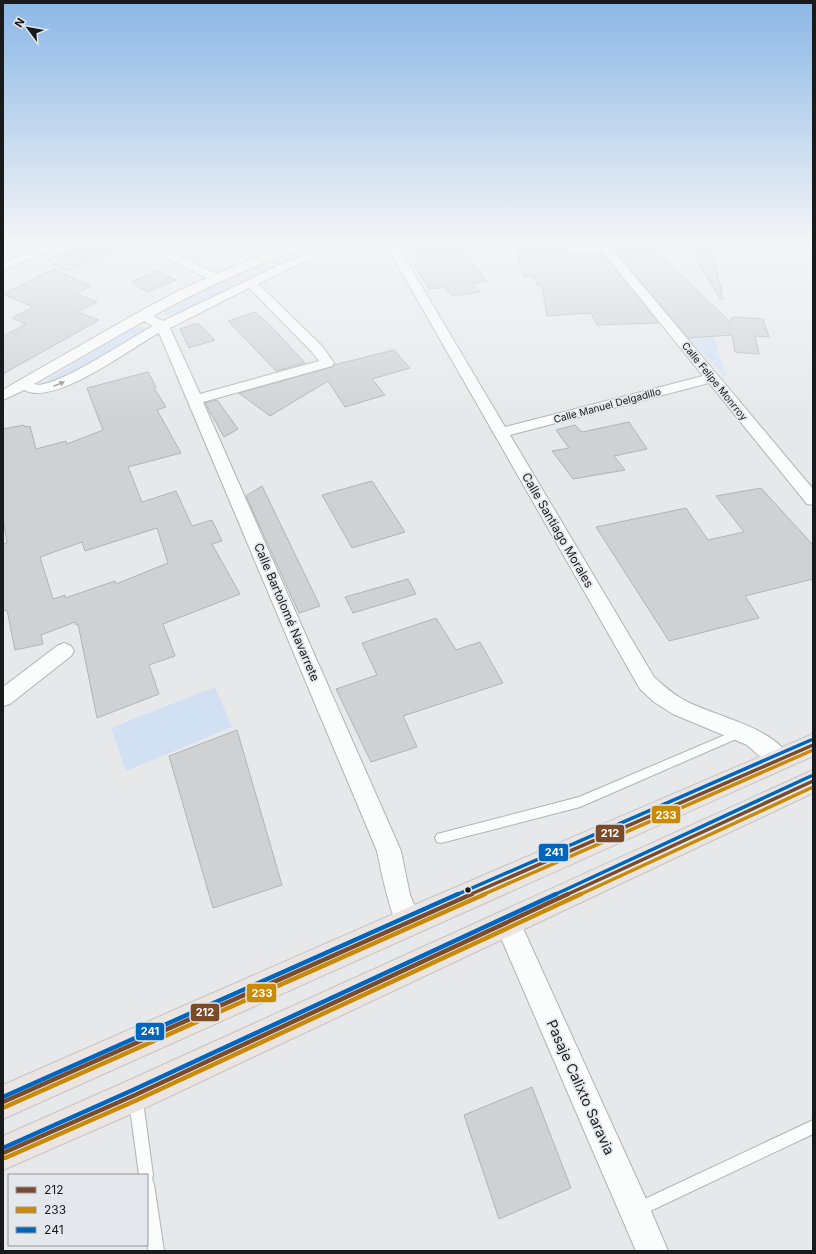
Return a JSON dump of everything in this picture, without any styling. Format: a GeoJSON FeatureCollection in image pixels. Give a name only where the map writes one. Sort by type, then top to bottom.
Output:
{"type":"FeatureCollection","features":[{"type":"Feature","properties":{"kind":"highway"},"geometry":{"type":"LineString","coordinates":[[3,1102],[408,922],[813,745]]}},
{"type":"Feature","properties":{"kind":"highway"},"geometry":{"type":"LineString","coordinates":[[3,1153],[135,1095],[508,924],[813,781]]}},
{"type":"Feature","properties":{"kind":"street"},"geometry":{"type":"LineString","coordinates":[[3,396],[167,302]]}},
{"type":"Feature","properties":{"kind":"street"},"geometry":{"type":"LineString","coordinates":[[23,384],[34,390],[44,390],[78,376],[163,326],[211,302]]}},
{"type":"Feature","properties":{"kind":"street"},"geometry":{"type":"LineString","coordinates":[[196,400],[327,363],[317,349],[270,302]]}},
{"type":"Feature","properties":{"kind":"street","name":"Calle Santiago Morales"},"geometry":{"type":"LineString","coordinates":[[424,302],[647,683],[661,696],[680,708],[755,739],[779,759]]}},
{"type":"Feature","properties":{"kind":"street","name":"Calle Felipe Monrroy"},"geometry":{"type":"LineString","coordinates":[[649,302],[813,500]]}},
{"type":"Feature","properties":{"kind":"street"},"geometry":{"type":"LineString","coordinates":[[143,315],[163,326]]}},
{"type":"Feature","properties":{"kind":"street","name":"Calle Bartolomé Navarrete"},"geometry":{"type":"LineString","coordinates":[[163,326],[389,851],[398,895],[408,922]]}},
{"type":"Feature","properties":{"kind":"street","name":"Calle Manuel Delgadillo"},"geometry":{"type":"LineString","coordinates":[[501,433],[712,378]]}},
{"type":"Feature","properties":{"kind":"street"},"geometry":{"type":"LineString","coordinates":[[3,698],[64,651]]}},
{"type":"Feature","properties":{"kind":"street","name":"Pasaje Calixto Saravia"},"geometry":{"type":"LineString","coordinates":[[508,924],[636,1210],[652,1251]]}},
{"type":"Feature","properties":{"kind":"lane"},"geometry":{"type":"LineString","coordinates":[[441,838],[580,802],[740,733]]}},
{"type":"Feature","properties":{"kind":"lane"},"geometry":{"type":"LineString","coordinates":[[135,1095],[146,1174]]}},
{"type":"Feature","properties":{"kind":"lane"},"geometry":{"type":"LineString","coordinates":[[636,1210],[813,1127]]}},
{"type":"Feature","properties":{"kind":"lane"},"geometry":{"type":"LineString","coordinates":[[148,1191],[156,1251]]}},
{"type":"Feature","properties":{"kind":"shaded area"},"geometry":{"type":"Polygon","coordinates":[[[178,302],[204,302],[185,311],[166,316],[165,313],[178,302]]]}},
{"type":"Feature","properties":{"kind":"shaded area"},"geometry":{"type":"Polygon","coordinates":[[[134,327],[145,329],[143,332],[55,382],[37,386],[134,327]]]}},
{"type":"Feature","properties":{"kind":"shaded area"},"geometry":{"type":"Polygon","coordinates":[[[713,334],[726,377],[687,338],[713,334]]]}},
{"type":"Feature","properties":{"kind":"shaded area"},"geometry":{"type":"Polygon","coordinates":[[[215,687],[232,727],[126,771],[111,728],[215,687]]]}},
{"type":"Feature","properties":{"kind":"building"},"geometry":{"type":"Polygon","coordinates":[[[20,302],[96,302],[97,302],[77,312],[99,320],[3,374],[3,336],[26,324],[12,318],[33,307],[20,302]]]}},
{"type":"Feature","properties":{"kind":"building"},"geometry":{"type":"Polygon","coordinates":[[[545,302],[641,302],[658,323],[597,325],[591,313],[547,316],[545,302]]]}},
{"type":"Feature","properties":{"kind":"building"},"geometry":{"type":"Polygon","coordinates":[[[657,302],[709,302],[729,321],[733,317],[763,319],[769,337],[755,336],[759,354],[735,352],[732,335],[688,338],[657,302]]]}},
{"type":"Feature","properties":{"kind":"building"},"geometry":{"type":"Polygon","coordinates":[[[255,312],[270,325],[305,363],[276,371],[228,321],[255,312]]]}},
{"type":"Feature","properties":{"kind":"building"},"geometry":{"type":"Polygon","coordinates":[[[198,323],[215,340],[189,348],[180,329],[198,323]]]}},
{"type":"Feature","properties":{"kind":"building"},"geometry":{"type":"Polygon","coordinates":[[[394,350],[410,368],[372,379],[385,395],[345,407],[328,381],[270,416],[239,393],[332,367],[334,365],[394,350]]]}},
{"type":"Feature","properties":{"kind":"building"},"geometry":{"type":"Polygon","coordinates":[[[148,372],[156,387],[154,388],[166,407],[157,410],[181,453],[128,467],[142,502],[176,491],[192,526],[212,520],[222,541],[212,544],[240,594],[163,624],[175,656],[149,665],[159,694],[97,718],[78,624],[76,625],[75,622],[41,635],[43,644],[15,650],[7,610],[3,611],[3,544],[7,543],[3,518],[3,429],[24,425],[25,427],[30,426],[36,449],[66,441],[67,444],[103,430],[87,388],[148,372]],[[157,528],[85,551],[82,542],[40,557],[53,599],[65,595],[65,598],[115,581],[116,584],[168,563],[157,528]]]}},
{"type":"Feature","properties":{"kind":"building"},"geometry":{"type":"Polygon","coordinates":[[[217,400],[238,429],[224,437],[205,403],[217,400]]]}},
{"type":"Feature","properties":{"kind":"building"},"geometry":{"type":"Polygon","coordinates":[[[629,422],[647,449],[614,456],[625,470],[573,479],[552,451],[569,448],[556,430],[575,425],[582,432],[629,422]]]}},
{"type":"Feature","properties":{"kind":"building"},"geometry":{"type":"Polygon","coordinates":[[[372,481],[405,532],[352,548],[322,495],[372,481]]]}},
{"type":"Feature","properties":{"kind":"building"},"geometry":{"type":"Polygon","coordinates":[[[262,486],[320,606],[299,613],[246,496],[262,486]]]}},
{"type":"Feature","properties":{"kind":"building"},"geometry":{"type":"Polygon","coordinates":[[[761,488],[813,545],[813,579],[745,596],[759,618],[669,641],[596,527],[686,508],[708,540],[744,532],[716,496],[761,488]]]}},
{"type":"Feature","properties":{"kind":"building"},"geometry":{"type":"Polygon","coordinates":[[[408,579],[416,594],[353,613],[345,597],[408,579]]]}},
{"type":"Feature","properties":{"kind":"building"},"geometry":{"type":"Polygon","coordinates":[[[436,618],[456,650],[480,642],[503,683],[403,716],[417,747],[371,762],[336,689],[377,675],[362,643],[436,618]]]}},
{"type":"Feature","properties":{"kind":"building"},"geometry":{"type":"Polygon","coordinates":[[[237,730],[282,885],[213,908],[169,756],[237,730]]]}},
{"type":"Feature","properties":{"kind":"building"},"geometry":{"type":"Polygon","coordinates":[[[532,1087],[571,1188],[499,1219],[464,1115],[532,1087]]]}},
{"type":"Feature","properties":{"kind":"transit line","name":"241"},"geometry":{"type":"LineString","coordinates":[[3,1097],[406,917],[811,740]]}},
{"type":"Feature","properties":{"kind":"transit line","name":"212"},"geometry":{"type":"LineString","coordinates":[[3,1102],[408,922],[813,745]]}},
{"type":"Feature","properties":{"kind":"transit line","name":"233"},"geometry":{"type":"LineString","coordinates":[[5,1107],[813,750]]}},
{"type":"Feature","properties":{"kind":"transit line","name":"241"},"geometry":{"type":"LineString","coordinates":[[3,1148],[133,1090],[811,776]]}},
{"type":"Feature","properties":{"kind":"transit line","name":"212"},"geometry":{"type":"LineString","coordinates":[[3,1153],[135,1095],[813,781]]}},
{"type":"Feature","properties":{"kind":"transit line","name":"233"},"geometry":{"type":"LineString","coordinates":[[5,1158],[137,1100],[813,787]]}}]}
